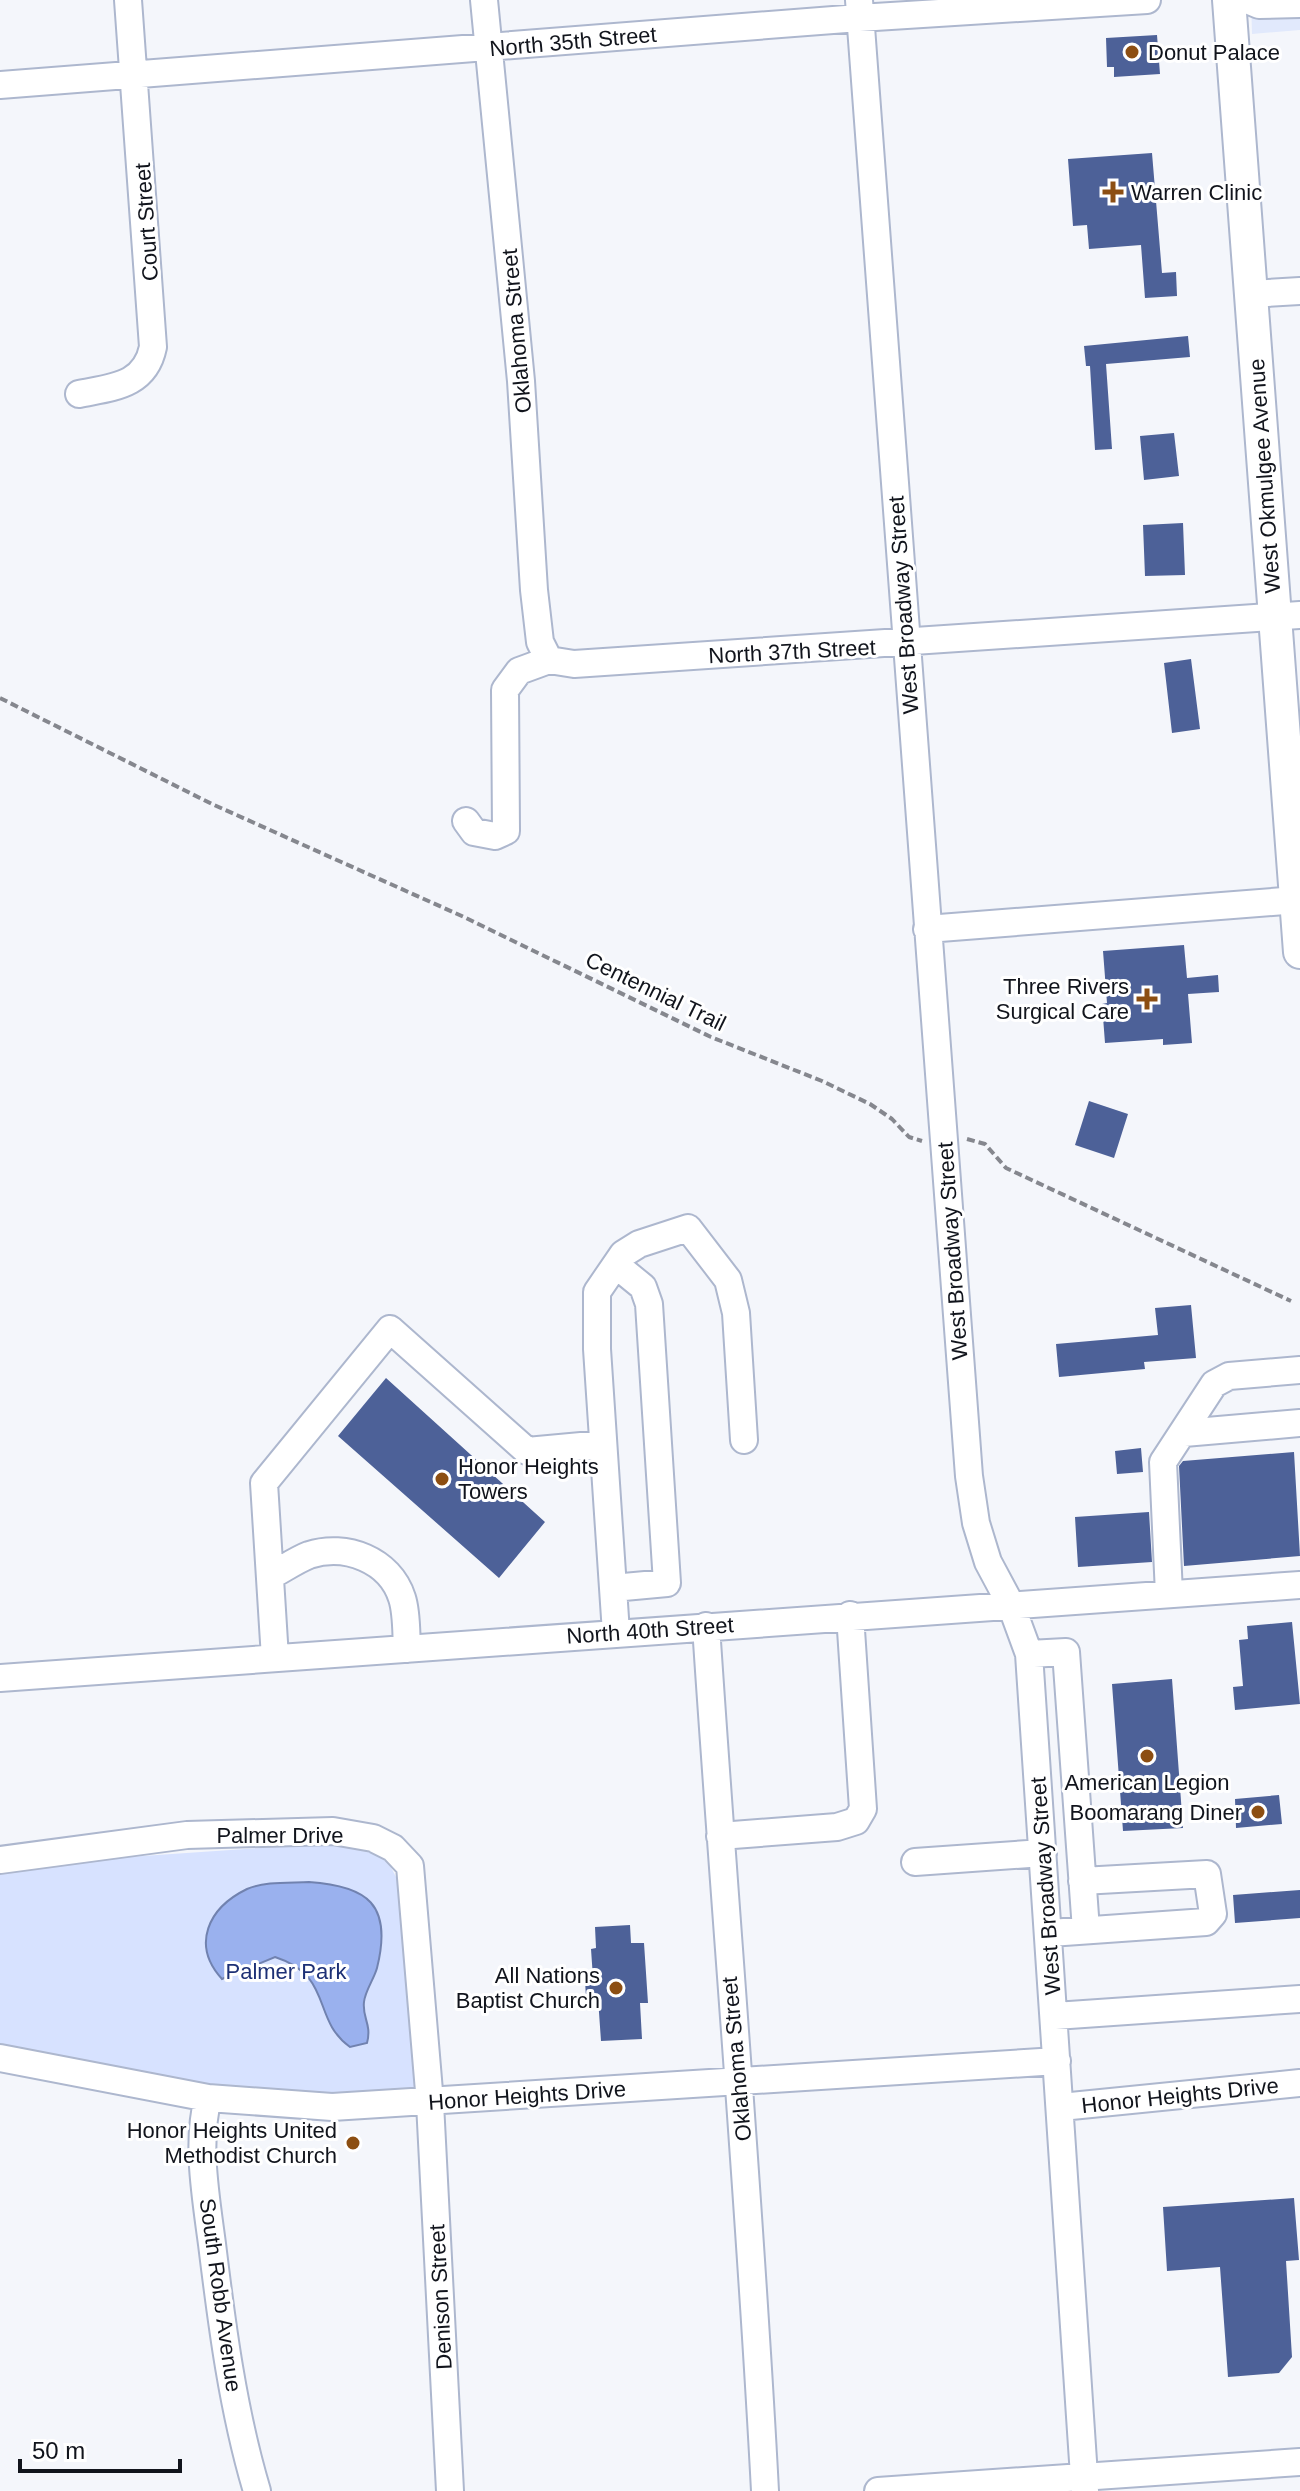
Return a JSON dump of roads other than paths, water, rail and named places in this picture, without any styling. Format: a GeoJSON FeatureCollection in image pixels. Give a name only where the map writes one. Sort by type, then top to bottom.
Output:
{"type":"FeatureCollection","features":[{"type":"Feature","properties":{"kind":"main road","name":"West Okmulgee Avenue"},"geometry":{"type":"LineString","coordinates":[[1229,0],[1251,294],[1287,616],[1300,952]]}},
{"type":"Feature","properties":{"kind":"street","name":"Court Street"},"geometry":{"type":"LineString","coordinates":[[79,394],[114,387],[136,377],[149,366],[153,347],[128,0]]}},
{"type":"Feature","properties":{"kind":"street","name":"Oklahoma Street"},"geometry":{"type":"LineString","coordinates":[[484,0],[521,381],[534,590],[540,642],[549,660]]}},
{"type":"Feature","properties":{"kind":"street","name":"North 35th Street"},"geometry":{"type":"LineString","coordinates":[[0,85],[487,48],[859,9],[1147,0]]}},
{"type":"Feature","properties":{"kind":"street"},"geometry":{"type":"LineString","coordinates":[[1247,0],[1259,5],[1300,4]]}},
{"type":"Feature","properties":{"kind":"street","name":"West Broadway Street"},"geometry":{"type":"LineString","coordinates":[[859,9],[905,645],[976,1523],[988,1562],[1011,1605],[1029,1654],[1050,1933],[1084,2484]]}},
{"type":"Feature","properties":{"kind":"street"},"geometry":{"type":"LineString","coordinates":[[1251,294],[1300,291]]}},
{"type":"Feature","properties":{"kind":"street","name":"North 37th Street"},"geometry":{"type":"LineString","coordinates":[[549,660],[574,664],[905,645],[1287,616]]}},
{"type":"Feature","properties":{"kind":"street"},"geometry":{"type":"LineString","coordinates":[[466,821],[474,832],[495,836],[506,831],[505,690],[519,671],[549,660]]}},
{"type":"Feature","properties":{"kind":"street"},"geometry":{"type":"LineString","coordinates":[[927,929],[1297,900]]}},
{"type":"Feature","properties":{"kind":"street"},"geometry":{"type":"LineString","coordinates":[[616,1633],[597,1349],[597,1292],[616,1265],[639,1244],[688,1228],[728,1280],[736,1313],[744,1440]]}},
{"type":"Feature","properties":{"kind":"street"},"geometry":{"type":"LineString","coordinates":[[613,1588],[667,1583],[649,1304],[643,1287],[616,1265]]}},
{"type":"Feature","properties":{"kind":"street"},"geometry":{"type":"LineString","coordinates":[[275,1658],[264,1483],[390,1329],[527,1451],[603,1444]]}},
{"type":"Feature","properties":{"kind":"street"},"geometry":{"type":"LineString","coordinates":[[1169,1594],[1163,1462],[1214,1384],[1229,1376],[1300,1370]]}},
{"type":"Feature","properties":{"kind":"street"},"geometry":{"type":"LineString","coordinates":[[1184,1433],[1300,1423]]}},
{"type":"Feature","properties":{"kind":"street"},"geometry":{"type":"LineString","coordinates":[[270,1576],[309,1555],[341,1551],[361,1556],[387,1572],[402,1598],[407,1649]]}},
{"type":"Feature","properties":{"kind":"street","name":"North 40th Street"},"geometry":{"type":"LineString","coordinates":[[0,1678],[1300,1585]]}},
{"type":"Feature","properties":{"kind":"street"},"geometry":{"type":"LineString","coordinates":[[720,1836],[837,1827],[856,1821],[863,1809],[850,1615]]}},
{"type":"Feature","properties":{"kind":"street","name":"Oklahoma Street"},"geometry":{"type":"LineString","coordinates":[[706,1626],[736,2079],[751,2227],[765,2491]]}},
{"type":"Feature","properties":{"kind":"street"},"geometry":{"type":"LineString","coordinates":[[1029,1654],[1066,1652],[1086,1930]]}},
{"type":"Feature","properties":{"kind":"street"},"geometry":{"type":"LineString","coordinates":[[1040,1812],[1078,1809]]}},
{"type":"Feature","properties":{"kind":"street","name":"Palmer Drive"},"geometry":{"type":"LineString","coordinates":[[0,1860],[187,1835],[333,1831],[373,1838],[393,1848],[410,1866],[430,2103]]}},
{"type":"Feature","properties":{"kind":"street"},"geometry":{"type":"LineString","coordinates":[[915,1862],[1043,1853]]}},
{"type":"Feature","properties":{"kind":"street"},"geometry":{"type":"LineString","coordinates":[[1050,1933],[1206,1922],[1213,1914],[1211,1879],[1202,1873],[1082,1881]]}},
{"type":"Feature","properties":{"kind":"street"},"geometry":{"type":"LineString","coordinates":[[1055,2016],[1300,1999]]}},
{"type":"Feature","properties":{"kind":"street","name":"Honor Heights Drive"},"geometry":{"type":"LineString","coordinates":[[0,2058],[208,2098],[332,2107],[1057,2061]]}},
{"type":"Feature","properties":{"kind":"street","name":"Honor Heights Drive"},"geometry":{"type":"LineString","coordinates":[[1061,2107],[1300,2083]]}},
{"type":"Feature","properties":{"kind":"street","name":"South Robb Avenue"},"geometry":{"type":"LineString","coordinates":[[208,2098],[202,2119],[208,2209],[228,2356],[257,2491]]}},
{"type":"Feature","properties":{"kind":"street","name":"Denison Street"},"geometry":{"type":"LineString","coordinates":[[430,2103],[450,2491]]}},
{"type":"Feature","properties":{"kind":"street"},"geometry":{"type":"LineString","coordinates":[[878,2491],[1084,2484],[1300,2462]]}},
{"type":"Feature","properties":{"kind":"water"},"geometry":{"type":"Polygon","coordinates":[[[309,1882],[346,1888],[360,1894],[371,1902],[378,1914],[381,1946],[377,1968],[364,2002],[367,2043],[350,2047],[338,2036],[314,1986],[294,1965],[275,1957],[222,1979],[207,1953],[208,1928],[222,1906],[233,1897],[262,1885],[309,1882]]]}},
{"type":"Feature","properties":{"kind":"place","name":"Donut Palace"},"geometry":{"type":"Point","coordinates":[1132,52]}},
{"type":"Feature","properties":{"kind":"place","name":"Warren Clinic"},"geometry":{"type":"Point","coordinates":[1113,192]}},
{"type":"Feature","properties":{"kind":"place","name":"Three Rivers Surgical Care"},"geometry":{"type":"Point","coordinates":[1147,999]}},
{"type":"Feature","properties":{"kind":"place","name":"Honor Heights Towers"},"geometry":{"type":"Point","coordinates":[442,1479]}},
{"type":"Feature","properties":{"kind":"place","name":"American Legion"},"geometry":{"type":"Point","coordinates":[1147,1756]}},
{"type":"Feature","properties":{"kind":"place","name":"Boomarang Diner"},"geometry":{"type":"Point","coordinates":[1258,1812]}},
{"type":"Feature","properties":{"kind":"place","name":"All Nations Baptist Church"},"geometry":{"type":"Point","coordinates":[616,1988]}},
{"type":"Feature","properties":{"kind":"place","name":"Honor Heights United Methodist Church"},"geometry":{"type":"Point","coordinates":[353,2143]}},
{"type":"Feature","properties":{"kind":"park label","name":"Palmer Park"},"geometry":{"type":"Point","coordinates":[286,1971]}}]}
